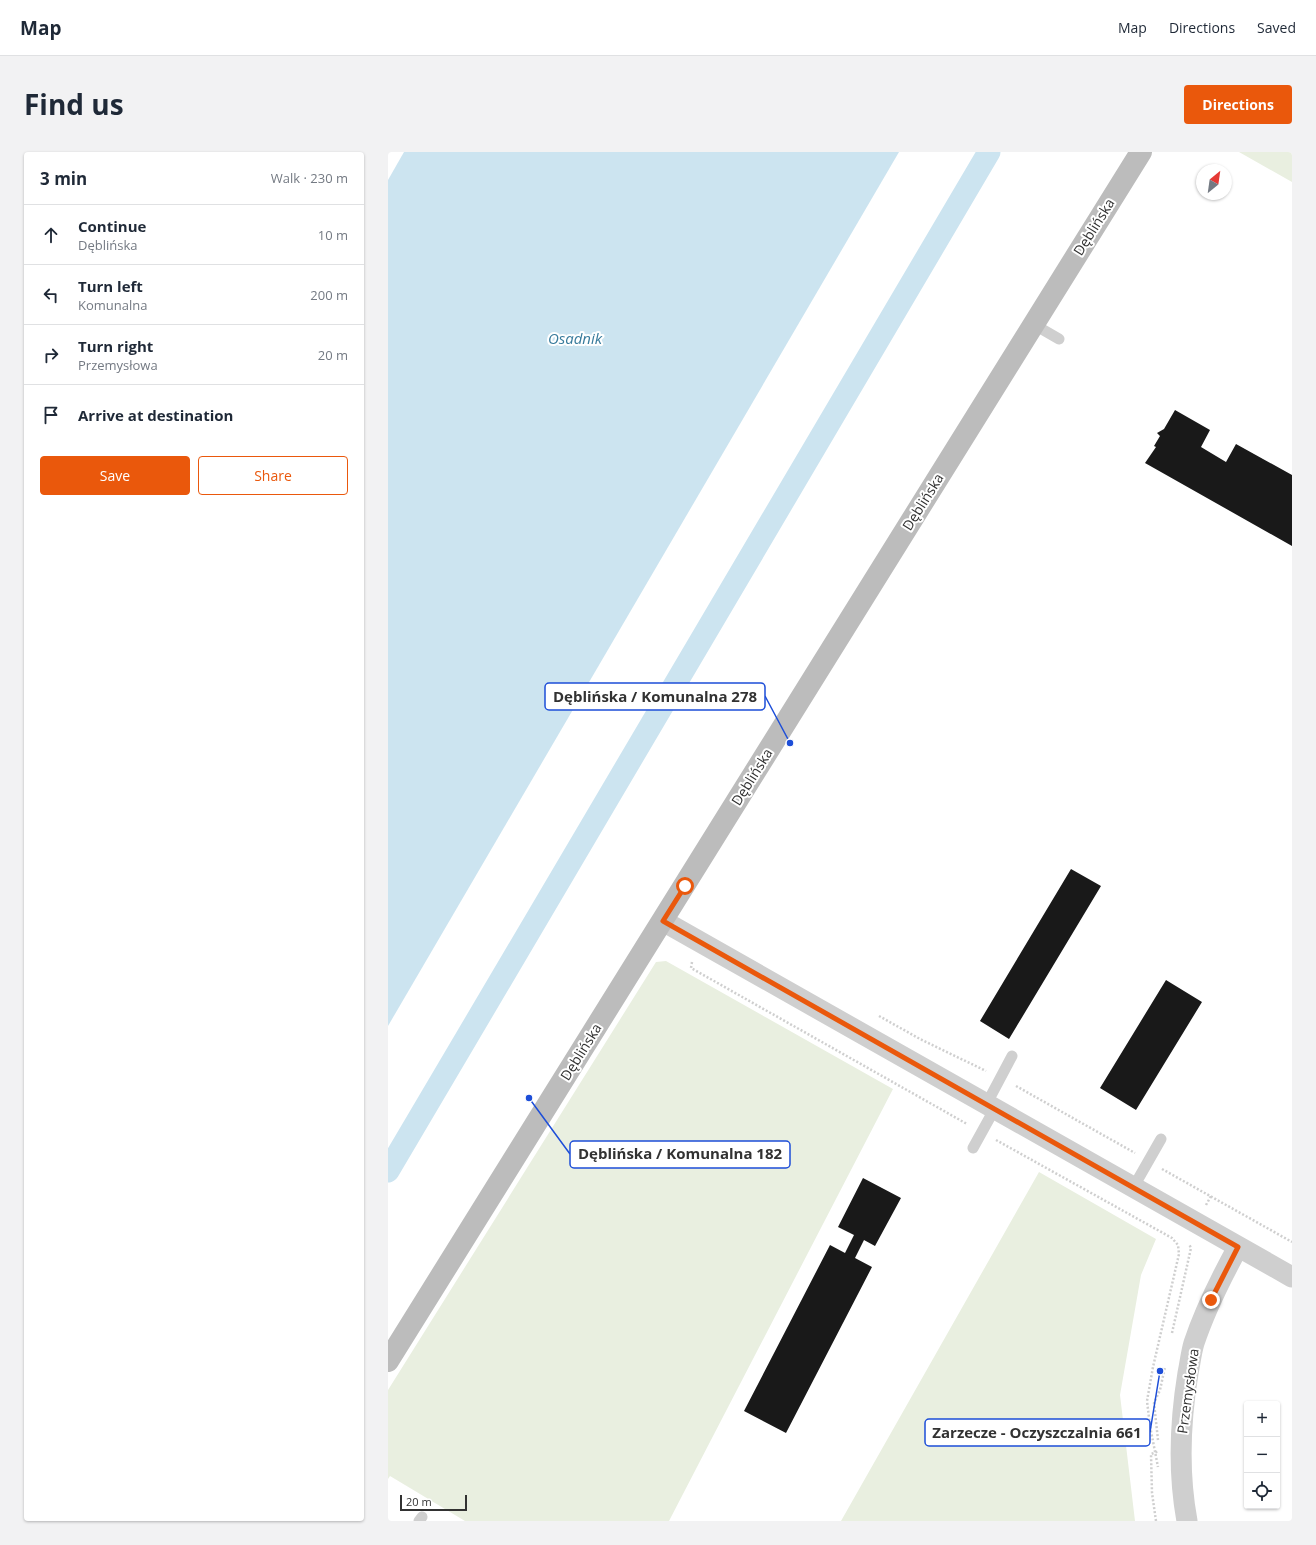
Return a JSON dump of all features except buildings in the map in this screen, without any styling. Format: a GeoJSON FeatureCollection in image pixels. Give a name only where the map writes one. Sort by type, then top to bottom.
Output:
{"type":"FeatureCollection","features":[{"type":"Feature","properties":{"kind":"main road","name":"Dęblińska"},"geometry":{"type":"LineString","coordinates":[[388,1362],[1141,152]]}},
{"type":"Feature","properties":{"kind":"street"},"geometry":{"type":"LineString","coordinates":[[663,921],[1292,1277]]}},
{"type":"Feature","properties":{"kind":"street","name":"Przemysłowa"},"geometry":{"type":"LineString","coordinates":[[1187,1521],[1183,1499],[1180,1445],[1184,1395],[1194,1345],[1211,1300],[1238,1247]]}},
{"type":"Feature","properties":{"kind":"lane"},"geometry":{"type":"LineString","coordinates":[[1034,324],[1058,339]]}},
{"type":"Feature","properties":{"kind":"lane"},"geometry":{"type":"LineString","coordinates":[[973,1148],[1012,1056]]}},
{"type":"Feature","properties":{"kind":"lane"},"geometry":{"type":"LineString","coordinates":[[1133,1188],[1160,1139]]}},
{"type":"Feature","properties":{"kind":"path"},"geometry":{"type":"LineString","coordinates":[[691,968],[1172,1238],[1178,1245],[1179,1254],[1152,1367],[1147,1401],[1158,1472]]}},
{"type":"Feature","properties":{"kind":"green space"},"geometry":{"type":"Polygon","coordinates":[[[1239,152],[1292,152],[1292,182],[1239,152]]]}},
{"type":"Feature","properties":{"kind":"green space"},"geometry":{"type":"Polygon","coordinates":[[[666,961],[893,1089],[669,1521],[465,1521],[390,1476],[388,1479],[388,1390],[656,962],[666,961]]]}},
{"type":"Feature","properties":{"kind":"green space"},"geometry":{"type":"Polygon","coordinates":[[[1039,1172],[1156,1239],[1141,1275],[1120,1395],[1135,1521],[841,1521],[1039,1172]]]}},
{"type":"Feature","properties":{"kind":"water","name":"Osadnik"},"geometry":{"type":"Polygon","coordinates":[[[404,152],[899,152],[388,1026],[388,180],[404,152]]]}},
{"type":"Feature","properties":{"kind":"waterway"},"geometry":{"type":"LineString","coordinates":[[388,1171],[989,152]]}},
{"type":"Feature","properties":{"kind":"place","name":"Dęblińska / Komunalna 278"},"geometry":{"type":"Point","coordinates":[790,743]}},
{"type":"Feature","properties":{"kind":"place","name":"Dęblińska / Komunalna 182"},"geometry":{"type":"Point","coordinates":[529,1098]}},
{"type":"Feature","properties":{"kind":"place","name":"Zarzecze - Oczyszczalnia 661"},"geometry":{"type":"Point","coordinates":[1160,1371]}},
{"type":"Feature","properties":{"kind":"route"},"geometry":{"type":"LineString","coordinates":[[685,886],[663,921],[1238,1247],[1211,1300]]}}]}
